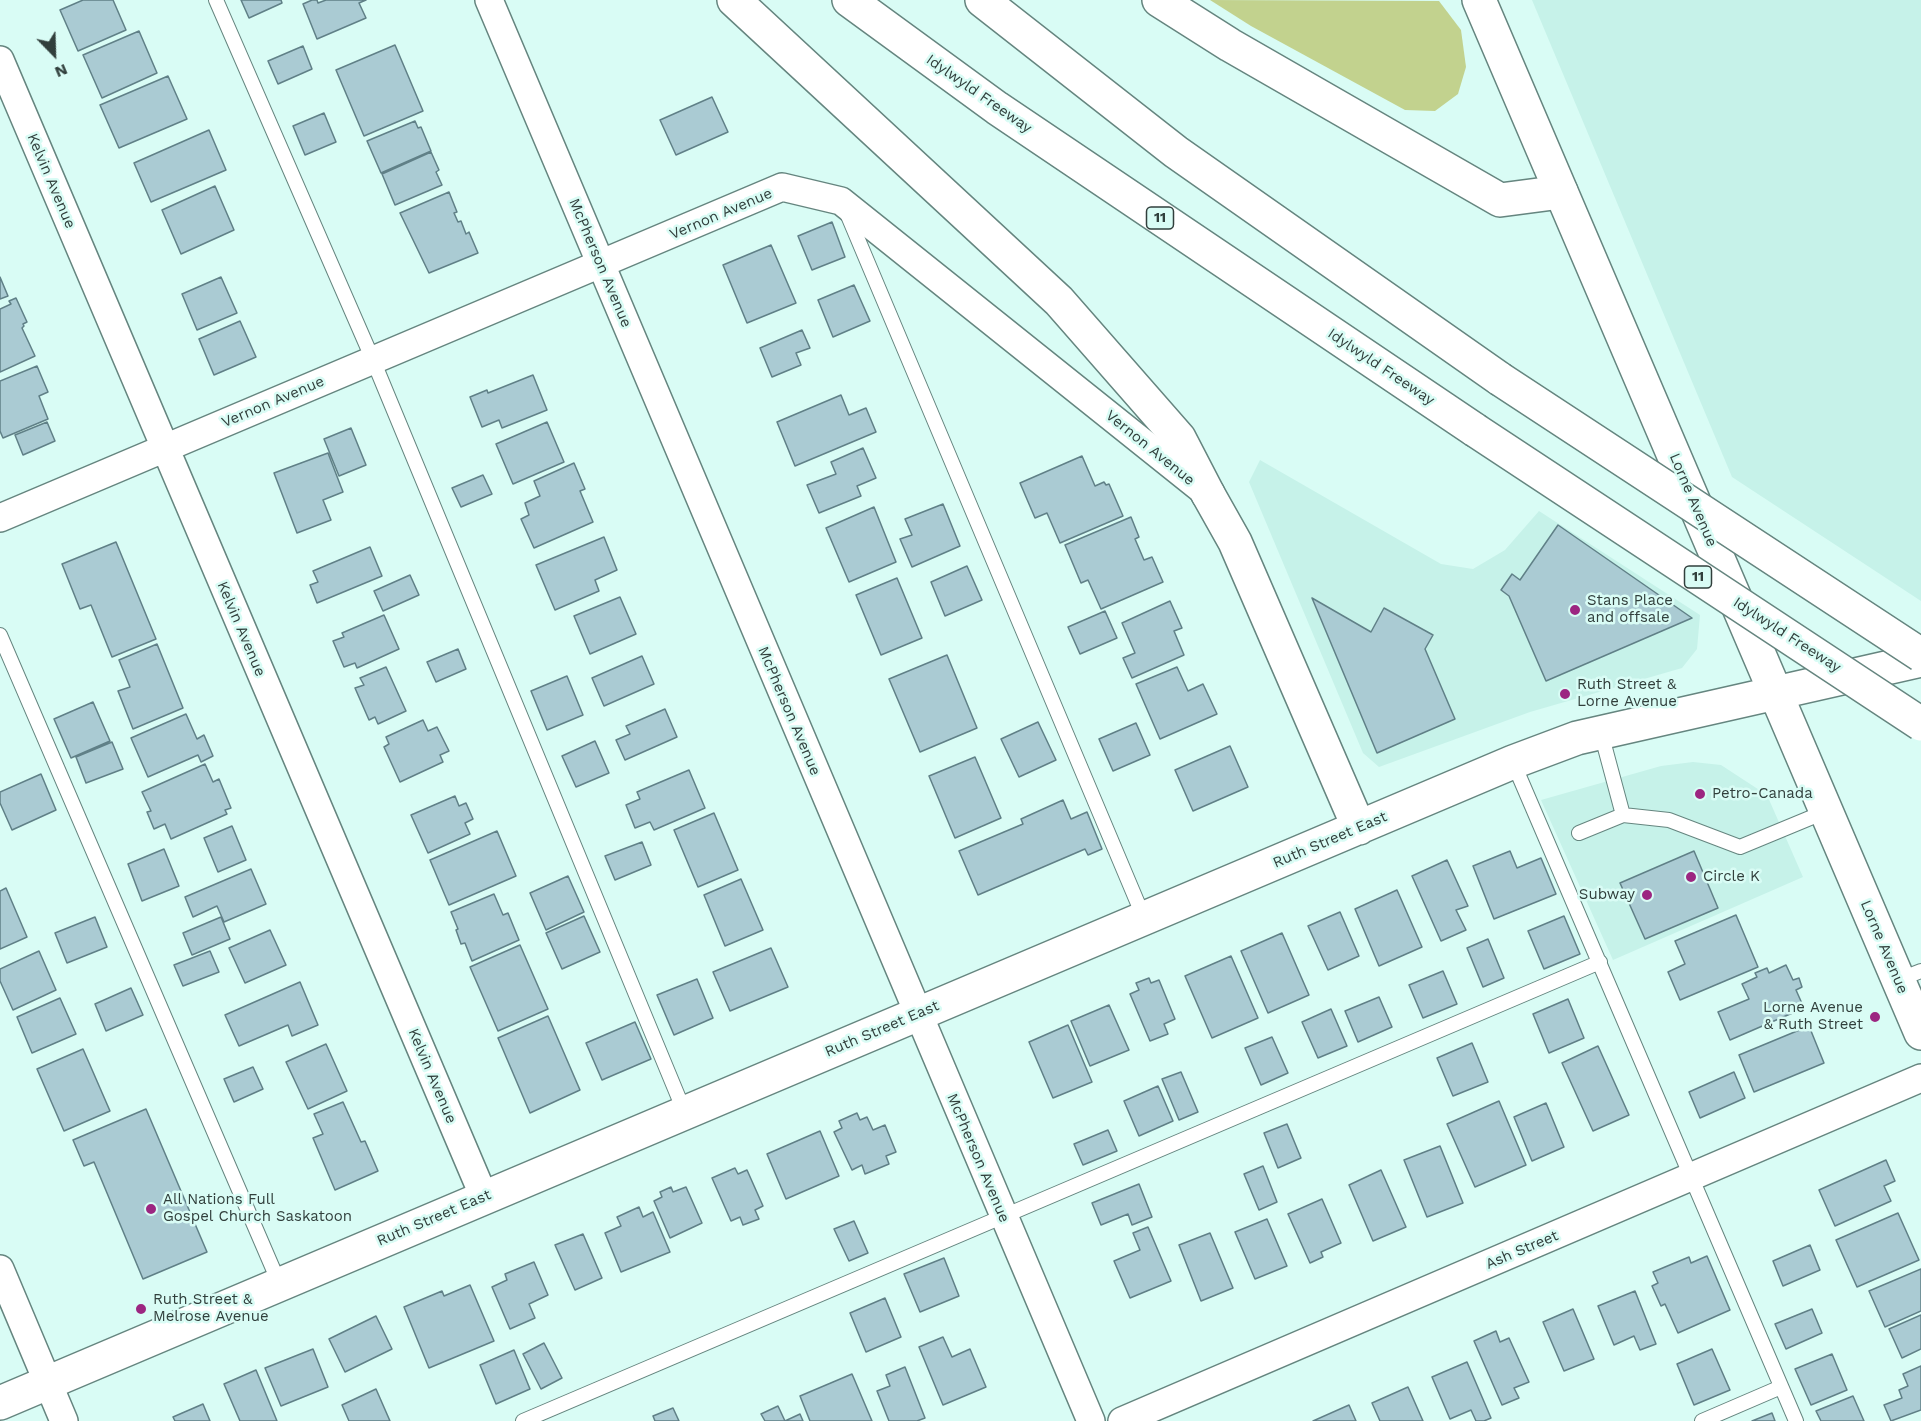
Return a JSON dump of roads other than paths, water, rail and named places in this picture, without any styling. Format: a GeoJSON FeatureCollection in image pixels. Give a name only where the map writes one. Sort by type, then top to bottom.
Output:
{"type":"FeatureCollection","features":[{"type":"Feature","properties":{"kind":"main road"},"geometry":{"type":"LineString","coordinates":[[734,0],[1059,301],[1179,438],[1208,494]]}},
{"type":"Feature","properties":{"kind":"main road","name":"Idylwyld Freeway"},"geometry":{"type":"LineString","coordinates":[[849,0],[997,108],[1475,430],[1921,724]]}},
{"type":"Feature","properties":{"kind":"main road"},"geometry":{"type":"LineString","coordinates":[[982,0],[1176,152],[1500,379],[1921,655]]}},
{"type":"Feature","properties":{"kind":"main road"},"geometry":{"type":"LineString","coordinates":[[1159,0],[1230,45],[1500,200],[1561,192]]}},
{"type":"Feature","properties":{"kind":"main road","name":"Lorne Avenue"},"geometry":{"type":"LineString","coordinates":[[1479,0],[1827,810],[1909,975],[1921,1033]]}},
{"type":"Feature","properties":{"kind":"main road","name":"Vernon Avenue"},"geometry":{"type":"LineString","coordinates":[[1208,494],[1235,542],[1359,828]]}},
{"type":"Feature","properties":{"kind":"main road","name":"Ruth Street East"},"geometry":{"type":"LineString","coordinates":[[0,1403],[1513,762],[1577,738],[1921,660]]}},
{"type":"Feature","properties":{"kind":"street","name":"McPherson Avenue"},"geometry":{"type":"LineString","coordinates":[[489,0],[1091,1421]]}},
{"type":"Feature","properties":{"kind":"street","name":"Kelvin Avenue"},"geometry":{"type":"LineString","coordinates":[[0,60],[484,1197]]}},
{"type":"Feature","properties":{"kind":"street","name":"Vernon Avenue"},"geometry":{"type":"LineString","coordinates":[[0,518],[782,188],[842,201],[1208,494]]}},
{"type":"Feature","properties":{"kind":"street","name":"Ash Street"},"geometry":{"type":"LineString","coordinates":[[1122,1421],[1921,1078]]}},
{"type":"Feature","properties":{"kind":"street"},"geometry":{"type":"LineString","coordinates":[[0,1269],[64,1421]]}},
{"type":"Feature","properties":{"kind":"lane"},"geometry":{"type":"LineString","coordinates":[[216,0],[373,360],[685,1113]]}},
{"type":"Feature","properties":{"kind":"lane"},"geometry":{"type":"LineString","coordinates":[[842,201],[1144,918]]}},
{"type":"Feature","properties":{"kind":"lane"},"geometry":{"type":"LineString","coordinates":[[0,635],[280,1285]]}},
{"type":"Feature","properties":{"kind":"lane"},"geometry":{"type":"LineString","coordinates":[[1601,733],[1623,814]]}},
{"type":"Feature","properties":{"kind":"lane"},"geometry":{"type":"LineString","coordinates":[[1513,762],[1796,1421]]}},
{"type":"Feature","properties":{"kind":"lane"},"geometry":{"type":"LineString","coordinates":[[1580,833],[1623,814],[1670,820],[1740,847],[1827,810]]}},
{"type":"Feature","properties":{"kind":"lane"},"geometry":{"type":"LineString","coordinates":[[523,1421],[1600,963]]}},
{"type":"Feature","properties":{"kind":"lane"},"geometry":{"type":"LineString","coordinates":[[1702,1421],[1781,1387]]}},
{"type":"Feature","properties":{"kind":"place","name":"Stans Place and offsale"},"geometry":{"type":"Point","coordinates":[1575,610]}},
{"type":"Feature","properties":{"kind":"place","name":"Ruth Street & Lorne Avenue"},"geometry":{"type":"Point","coordinates":[1565,694]}},
{"type":"Feature","properties":{"kind":"place","name":"Petro-Canada"},"geometry":{"type":"Point","coordinates":[1700,794]}},
{"type":"Feature","properties":{"kind":"place","name":"Circle K"},"geometry":{"type":"Point","coordinates":[1691,877]}},
{"type":"Feature","properties":{"kind":"place","name":"Subway"},"geometry":{"type":"Point","coordinates":[1647,895]}},
{"type":"Feature","properties":{"kind":"place","name":"Lorne Avenue & Ruth Street"},"geometry":{"type":"Point","coordinates":[1875,1017]}},
{"type":"Feature","properties":{"kind":"place","name":"All Nations Full Gospel Church Saskatoon"},"geometry":{"type":"Point","coordinates":[151,1209]}},
{"type":"Feature","properties":{"kind":"place","name":"Ruth Street & Melrose Avenue"},"geometry":{"type":"Point","coordinates":[141,1309]}}]}
